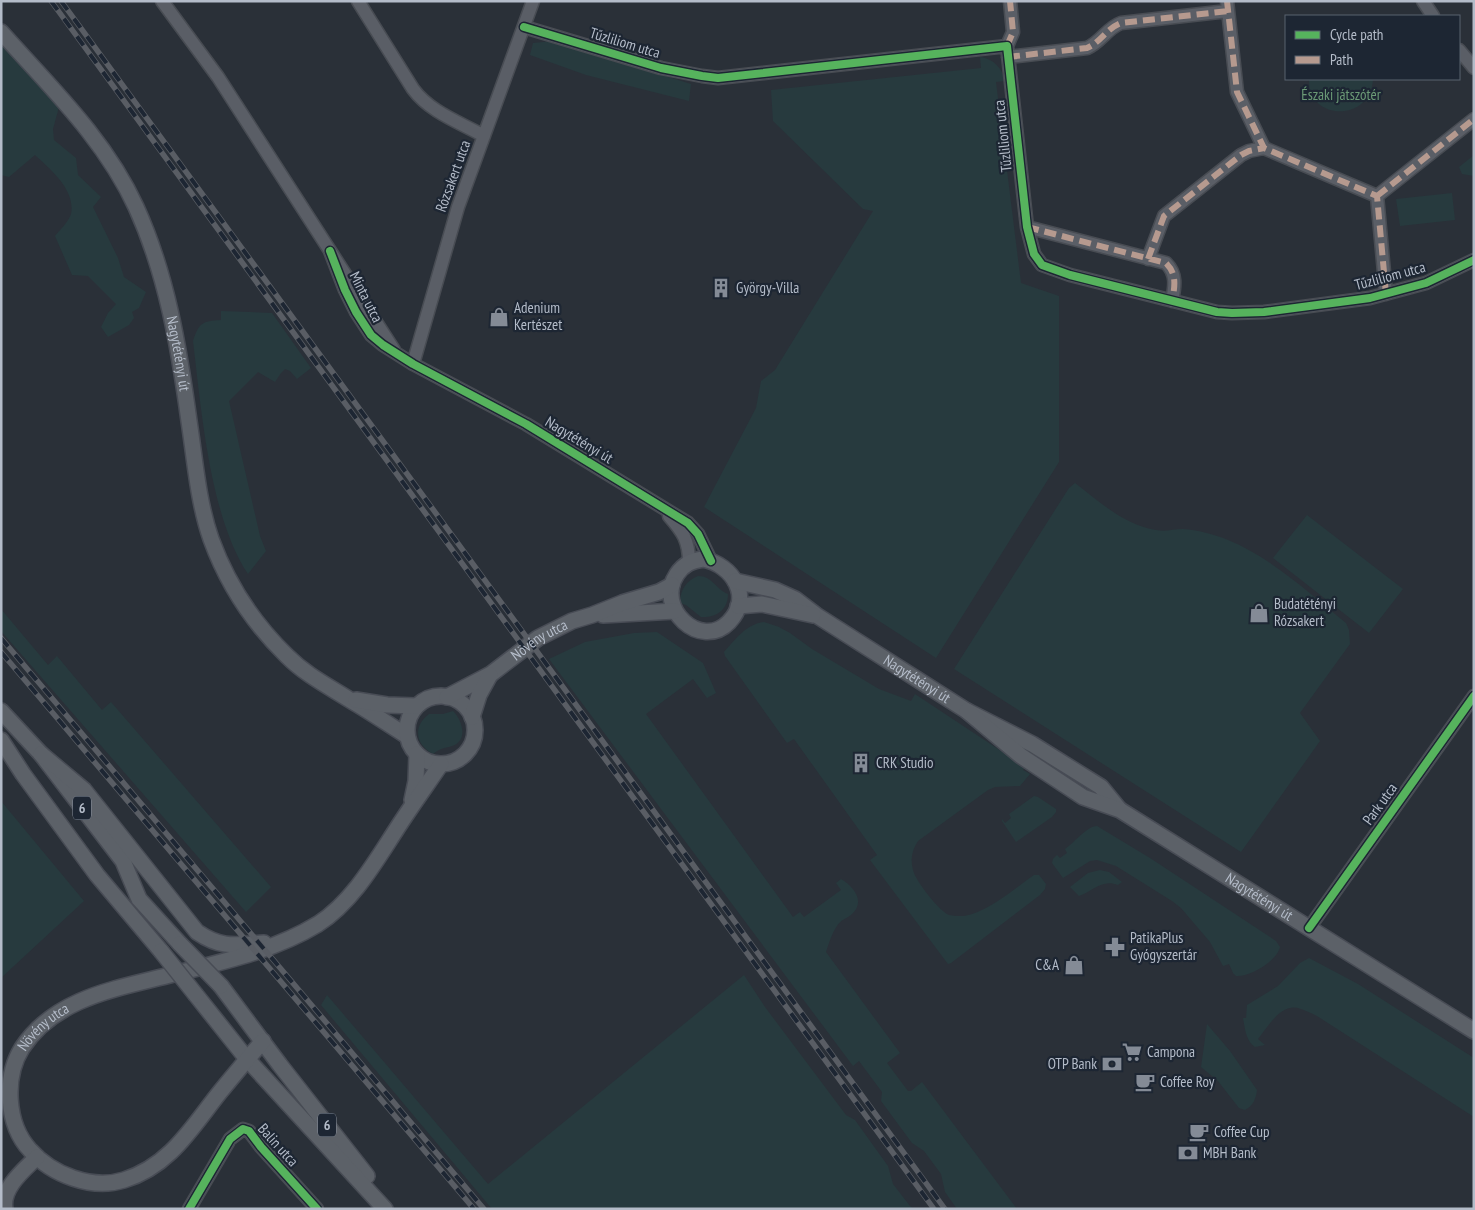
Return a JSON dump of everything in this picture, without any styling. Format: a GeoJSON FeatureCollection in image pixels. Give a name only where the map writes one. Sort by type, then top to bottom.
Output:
{"type":"FeatureCollection","features":[{"type":"Feature","properties":{"kind":"main road","name":"Nagytétényi út"},"geometry":{"type":"LineString","coordinates":[[1,32],[105,151],[136,207],[154,254],[170,308],[181,365],[198,484],[211,537],[225,573],[250,613],[288,658],[313,678],[407,736]]}},
{"type":"Feature","properties":{"kind":"main road"},"geometry":{"type":"LineString","coordinates":[[703,559],[711,561],[731,574],[739,593],[738,606],[734,616],[726,625],[717,630],[698,630],[687,625],[675,611],[670,594],[679,571],[689,562],[703,559]]}},
{"type":"Feature","properties":{"kind":"main road","name":"Nagytétényi út"},"geometry":{"type":"LineString","coordinates":[[735,581],[775,590],[795,599],[816,615],[967,711],[1021,756],[1083,797],[1120,810],[1473,1029]]}},
{"type":"Feature","properties":{"kind":"main road","name":"Növény utca"},"geometry":{"type":"LineString","coordinates":[[416,706],[436,696],[447,697],[491,674],[538,638],[572,621],[659,592],[672,585]]}},
{"type":"Feature","properties":{"kind":"main road","name":"Nagytétényi út"},"geometry":{"type":"LineString","coordinates":[[738,606],[762,604],[816,615]]}},
{"type":"Feature","properties":{"kind":"main road","name":"Növény utca"},"geometry":{"type":"LineString","coordinates":[[592,615],[675,611]]}},
{"type":"Feature","properties":{"kind":"main road","name":"Növény utca"},"geometry":{"type":"LineString","coordinates":[[263,1041],[173,1151],[140,1173],[124,1180],[108,1183],[91,1182],[74,1179],[56,1170],[37,1157],[23,1140],[12,1112],[9,1093],[11,1075],[22,1048],[36,1031],[65,1008],[104,992],[237,958],[281,943],[321,922],[350,895],[368,872],[442,764],[458,760],[470,747],[474,739],[475,728],[472,717],[479,695],[491,674]]}},
{"type":"Feature","properties":{"kind":"main road"},"geometry":{"type":"LineString","coordinates":[[447,697],[458,700],[472,717]]}},
{"type":"Feature","properties":{"kind":"main road","name":"Nagytétényi út"},"geometry":{"type":"LineString","coordinates":[[348,698],[387,705],[416,706]]}},
{"type":"Feature","properties":{"kind":"main road"},"geometry":{"type":"LineString","coordinates":[[416,706],[408,720],[407,736],[411,746],[417,754],[432,763],[442,764]]}},
{"type":"Feature","properties":{"kind":"main road","name":"6"},"geometry":{"type":"LineString","coordinates":[[1,711],[41,754],[123,861],[138,899],[221,986],[393,1209]]}},
{"type":"Feature","properties":{"kind":"main road","name":"6"},"geometry":{"type":"LineString","coordinates":[[1,740],[23,774],[97,875],[247,1059],[385,1209]]}},
{"type":"Feature","properties":{"kind":"main road"},"geometry":{"type":"LineString","coordinates":[[41,754],[84,790],[197,932],[215,943],[228,945],[281,943]]}},
{"type":"Feature","properties":{"kind":"main road","name":"Növény utca"},"geometry":{"type":"LineString","coordinates":[[409,810],[416,781],[417,754]]}},
{"type":"Feature","properties":{"kind":"main road"},"geometry":{"type":"LineString","coordinates":[[5,1209],[4,1196],[37,1157]]}},
{"type":"Feature","properties":{"kind":"street","name":"Minta utca"},"geometry":{"type":"LineString","coordinates":[[162,1],[218,76],[330,251],[345,290],[370,335],[413,364]]}},
{"type":"Feature","properties":{"kind":"street"},"geometry":{"type":"LineString","coordinates":[[358,1],[412,89],[421,100],[432,109],[484,136]]}},
{"type":"Feature","properties":{"kind":"street","name":"Rózsakert utca"},"geometry":{"type":"LineString","coordinates":[[413,364],[452,225],[533,1]]}},
{"type":"Feature","properties":{"kind":"street","name":"Tűzliliom utca"},"geometry":{"type":"LineString","coordinates":[[1010,1],[1013,32],[1008,52],[1027,227],[1034,254],[1042,265],[1217,312],[1247,313],[1356,300],[1386,294],[1426,282],[1474,260]]}},
{"type":"Feature","properties":{"kind":"street"},"geometry":{"type":"LineString","coordinates":[[1423,1],[1432,15]]}},
{"type":"Feature","properties":{"kind":"street"},"geometry":{"type":"LineString","coordinates":[[1227,6],[1238,92],[1264,148]]}},
{"type":"Feature","properties":{"kind":"street","name":"Tűzliliom utca"},"geometry":{"type":"LineString","coordinates":[[524,27],[661,68],[718,78],[1008,52],[1087,48],[1094,45],[1113,26],[1121,23],[1227,6]]}},
{"type":"Feature","properties":{"kind":"street"},"geometry":{"type":"LineString","coordinates":[[1460,51],[1474,68]]}},
{"type":"Feature","properties":{"kind":"street"},"geometry":{"type":"LineString","coordinates":[[1377,196],[1474,119]]}},
{"type":"Feature","properties":{"kind":"street"},"geometry":{"type":"LineString","coordinates":[[1148,258],[1164,216],[1241,155],[1249,151],[1264,148],[1377,196]]}},
{"type":"Feature","properties":{"kind":"street"},"geometry":{"type":"LineString","coordinates":[[1377,196],[1386,294]]}},
{"type":"Feature","properties":{"kind":"street"},"geometry":{"type":"LineString","coordinates":[[1027,227],[1166,264],[1172,269],[1175,287],[1172,300]]}},
{"type":"Feature","properties":{"kind":"street","name":"Nagytétényi út"},"geometry":{"type":"LineString","coordinates":[[413,364],[526,424],[688,524],[698,534],[711,561]]}},
{"type":"Feature","properties":{"kind":"street","name":"Nagytétényi út"},"geometry":{"type":"LineString","coordinates":[[661,507],[686,539],[689,549],[689,562]]}},
{"type":"Feature","properties":{"kind":"street","name":"Park utca"},"geometry":{"type":"LineString","coordinates":[[1309,928],[1474,696]]}},
{"type":"Feature","properties":{"kind":"street","name":"Balin utca"},"geometry":{"type":"LineString","coordinates":[[189,1209],[230,1139],[243,1129],[249,1131],[317,1209]]}},
{"type":"Feature","properties":{"kind":"green space"},"geometry":{"type":"Polygon","coordinates":[[[1,40],[59,107],[53,129],[54,140],[76,158],[78,175],[101,197],[93,207],[118,258],[124,277],[146,292],[139,308],[132,312],[134,318],[129,325],[108,337],[101,327],[108,313],[116,304],[88,276],[72,275],[55,236],[71,214],[72,205],[66,188],[54,173],[35,155],[9,177],[1,175],[1,40]]]}},
{"type":"Feature","properties":{"kind":"green space"},"geometry":{"type":"Polygon","coordinates":[[[553,41],[691,84],[689,101],[586,75],[530,55],[533,43],[553,41]]]}},
{"type":"Feature","properties":{"kind":"green space"},"geometry":{"type":"Polygon","coordinates":[[[980,57],[997,65],[1005,81],[996,82],[1021,283],[1059,296],[1059,462],[936,658],[704,507],[756,408],[761,381],[775,370],[873,211],[863,209],[773,121],[771,90],[981,68],[980,57]]]}},
{"type":"Feature","properties":{"kind":"green space","name":"Északi játszótér"},"geometry":{"type":"Polygon","coordinates":[[[1309,80],[1373,80],[1370,93],[1362,103],[1351,109],[1340,111],[1328,109],[1318,103],[1311,93],[1309,80]]]}},
{"type":"Feature","properties":{"kind":"green space"},"geometry":{"type":"Polygon","coordinates":[[[1474,155],[1474,176],[1462,174],[1459,167],[1474,155]]]}},
{"type":"Feature","properties":{"kind":"green space"},"geometry":{"type":"Polygon","coordinates":[[[1452,193],[1455,220],[1400,226],[1396,199],[1452,193]]]}},
{"type":"Feature","properties":{"kind":"green space"},"geometry":{"type":"Polygon","coordinates":[[[221,311],[272,313],[311,368],[297,379],[290,371],[285,369],[275,382],[258,372],[229,401],[260,536],[266,551],[248,574],[235,551],[224,523],[216,493],[204,429],[193,341],[197,330],[202,324],[221,320],[221,311]]]}},
{"type":"Feature","properties":{"kind":"green space"},"geometry":{"type":"Polygon","coordinates":[[[1075,483],[1113,512],[1133,523],[1159,531],[1183,529],[1200,531],[1223,538],[1260,556],[1290,577],[1346,623],[1349,630],[1350,644],[1300,713],[1320,741],[1241,852],[954,669],[1069,488],[1075,483]]]}},
{"type":"Feature","properties":{"kind":"green space"},"geometry":{"type":"Polygon","coordinates":[[[1307,515],[1403,589],[1369,633],[1273,558],[1307,515]]]}},
{"type":"Feature","properties":{"kind":"green space"},"geometry":{"type":"Polygon","coordinates":[[[698,576],[711,580],[728,594],[723,609],[712,616],[701,617],[686,605],[680,603],[684,586],[698,576]]]}},
{"type":"Feature","properties":{"kind":"green space"},"geometry":{"type":"Polygon","coordinates":[[[1,609],[48,665],[57,656],[102,710],[111,702],[271,887],[246,912],[1,631],[1,609]]]}},
{"type":"Feature","properties":{"kind":"green space"},"geometry":{"type":"Polygon","coordinates":[[[764,622],[790,633],[812,649],[879,689],[911,701],[915,694],[1025,767],[1023,770],[1030,774],[1020,786],[995,787],[988,790],[918,841],[914,848],[912,862],[915,875],[934,902],[949,915],[964,916],[982,910],[1034,875],[1039,875],[1046,884],[1045,889],[1040,895],[951,963],[948,964],[870,860],[877,855],[794,739],[787,743],[725,656],[724,652],[742,633],[758,623],[764,622]]]}},
{"type":"Feature","properties":{"kind":"green space"},"geometry":{"type":"Polygon","coordinates":[[[657,632],[703,663],[716,693],[707,698],[693,679],[646,714],[793,917],[800,912],[804,917],[841,890],[836,883],[841,879],[856,894],[858,904],[856,909],[838,924],[826,952],[900,1053],[887,1063],[908,1091],[911,1091],[922,1082],[1017,1209],[957,1209],[945,1192],[941,1174],[924,1151],[912,1143],[881,1101],[882,1092],[859,1061],[853,1066],[549,659],[585,642],[634,633],[657,632]]]}},
{"type":"Feature","properties":{"kind":"green space"},"geometry":{"type":"Polygon","coordinates":[[[453,711],[461,724],[461,739],[452,746],[441,749],[433,754],[420,741],[418,730],[420,724],[429,714],[443,714],[453,711]]]}},
{"type":"Feature","properties":{"kind":"green space"},"geometry":{"type":"Polygon","coordinates":[[[1034,796],[1056,809],[1056,812],[1052,817],[1016,842],[1002,819],[1005,823],[1011,818],[1009,814],[1034,796]]]}},
{"type":"Feature","properties":{"kind":"green space"},"geometry":{"type":"Polygon","coordinates":[[[1,801],[84,901],[1,978],[1,801]]]}},
{"type":"Feature","properties":{"kind":"green space"},"geometry":{"type":"Polygon","coordinates":[[[1097,826],[1150,858],[1276,941],[1280,947],[1274,958],[1255,971],[1242,976],[1236,976],[1229,964],[1223,966],[1210,942],[1181,908],[1116,866],[1097,860],[1090,861],[1063,878],[1052,863],[1053,859],[1057,855],[1060,858],[1067,853],[1065,849],[1085,832],[1097,826]]]}},
{"type":"Feature","properties":{"kind":"green space"},"geometry":{"type":"Polygon","coordinates":[[[1100,870],[1109,872],[1122,882],[1118,885],[1107,883],[1079,896],[1070,887],[1088,873],[1100,870]]]}},
{"type":"Feature","properties":{"kind":"green space"},"geometry":{"type":"Polygon","coordinates":[[[1309,958],[1358,984],[1474,1058],[1474,1117],[1317,1016],[1298,1008],[1286,1009],[1280,1013],[1258,1039],[1265,1045],[1255,1047],[1246,1034],[1243,1018],[1246,1018],[1247,1005],[1278,986],[1300,963],[1309,958]]]}},
{"type":"Feature","properties":{"kind":"green space"},"geometry":{"type":"Polygon","coordinates":[[[744,975],[765,1007],[846,1115],[855,1120],[888,1166],[893,1184],[914,1209],[492,1209],[321,1005],[327,995],[488,1184],[744,975]]]}},
{"type":"Feature","properties":{"kind":"green space"},"geometry":{"type":"Polygon","coordinates":[[[1207,1024],[1230,1051],[1257,1090],[1254,1102],[1245,1110],[1239,1108],[1218,1081],[1201,1067],[1207,1024]]]}},
{"type":"Feature","properties":{"kind":"railway"},"geometry":{"type":"LineString","coordinates":[[51,1],[934,1209]]}},
{"type":"Feature","properties":{"kind":"railway"},"geometry":{"type":"LineString","coordinates":[[61,1],[945,1209]]}},
{"type":"Feature","properties":{"kind":"railway"},"geometry":{"type":"LineString","coordinates":[[1,638],[484,1209]]}},
{"type":"Feature","properties":{"kind":"railway"},"geometry":{"type":"LineString","coordinates":[[1,652],[474,1209]]}},
{"type":"Feature","properties":{"kind":"marked path"},"geometry":{"type":"LineString","coordinates":[[1007,46],[1013,32],[1010,1]]}},
{"type":"Feature","properties":{"kind":"marked path"},"geometry":{"type":"LineString","coordinates":[[1227,1],[1237,92],[1264,148],[1377,196],[1386,294]]}},
{"type":"Feature","properties":{"kind":"marked path"},"geometry":{"type":"LineString","coordinates":[[1008,57],[1087,48],[1121,23],[1228,11]]}},
{"type":"Feature","properties":{"kind":"marked path"},"geometry":{"type":"LineString","coordinates":[[1377,196],[1474,119]]}},
{"type":"Feature","properties":{"kind":"marked path"},"geometry":{"type":"LineString","coordinates":[[1148,259],[1164,216],[1241,155],[1264,148]]}},
{"type":"Feature","properties":{"kind":"marked path"},"geometry":{"type":"LineString","coordinates":[[1027,227],[1166,263],[1174,276],[1172,301]]}},
{"type":"Feature","properties":{"kind":"cycle path"},"geometry":{"type":"LineString","coordinates":[[524,27],[661,68],[718,78],[1007,46],[1027,227],[1034,254],[1042,265],[1070,275],[1217,312],[1264,312],[1370,298],[1426,283],[1474,260]]}},
{"type":"Feature","properties":{"kind":"cycle path"},"geometry":{"type":"LineString","coordinates":[[330,251],[356,312],[371,335],[383,345],[413,364],[526,424],[688,523],[698,534],[711,561]]}},
{"type":"Feature","properties":{"kind":"cycle path"},"geometry":{"type":"LineString","coordinates":[[1309,928],[1474,696]]}},
{"type":"Feature","properties":{"kind":"cycle path"},"geometry":{"type":"LineString","coordinates":[[189,1209],[230,1139],[243,1129],[249,1131],[317,1209]]}},
{"type":"Feature","properties":{"kind":"place","name":"György-Villa"},"geometry":{"type":"Point","coordinates":[721,288]}},
{"type":"Feature","properties":{"kind":"place","name":"Adenium Kertészet"},"geometry":{"type":"Point","coordinates":[499,317]}},
{"type":"Feature","properties":{"kind":"place","name":"Budatétényi Rózsakert"},"geometry":{"type":"Point","coordinates":[1259,613]}},
{"type":"Feature","properties":{"kind":"place","name":"CRK Studio"},"geometry":{"type":"Point","coordinates":[861,763]}},
{"type":"Feature","properties":{"kind":"place","name":"PatikaPlus Gyógyszertár"},"geometry":{"type":"Point","coordinates":[1115,947]}},
{"type":"Feature","properties":{"kind":"place","name":"C&A"},"geometry":{"type":"Point","coordinates":[1074,965]}},
{"type":"Feature","properties":{"kind":"place","name":"Campona"},"geometry":{"type":"Point","coordinates":[1132,1052]}},
{"type":"Feature","properties":{"kind":"place","name":"OTP Bank"},"geometry":{"type":"Point","coordinates":[1112,1064]}},
{"type":"Feature","properties":{"kind":"place","name":"Coffee Roy"},"geometry":{"type":"Point","coordinates":[1145,1082]}},
{"type":"Feature","properties":{"kind":"place","name":"Coffee Cup"},"geometry":{"type":"Point","coordinates":[1199,1132]}},
{"type":"Feature","properties":{"kind":"place","name":"MBH Bank"},"geometry":{"type":"Point","coordinates":[1188,1153]}}]}
